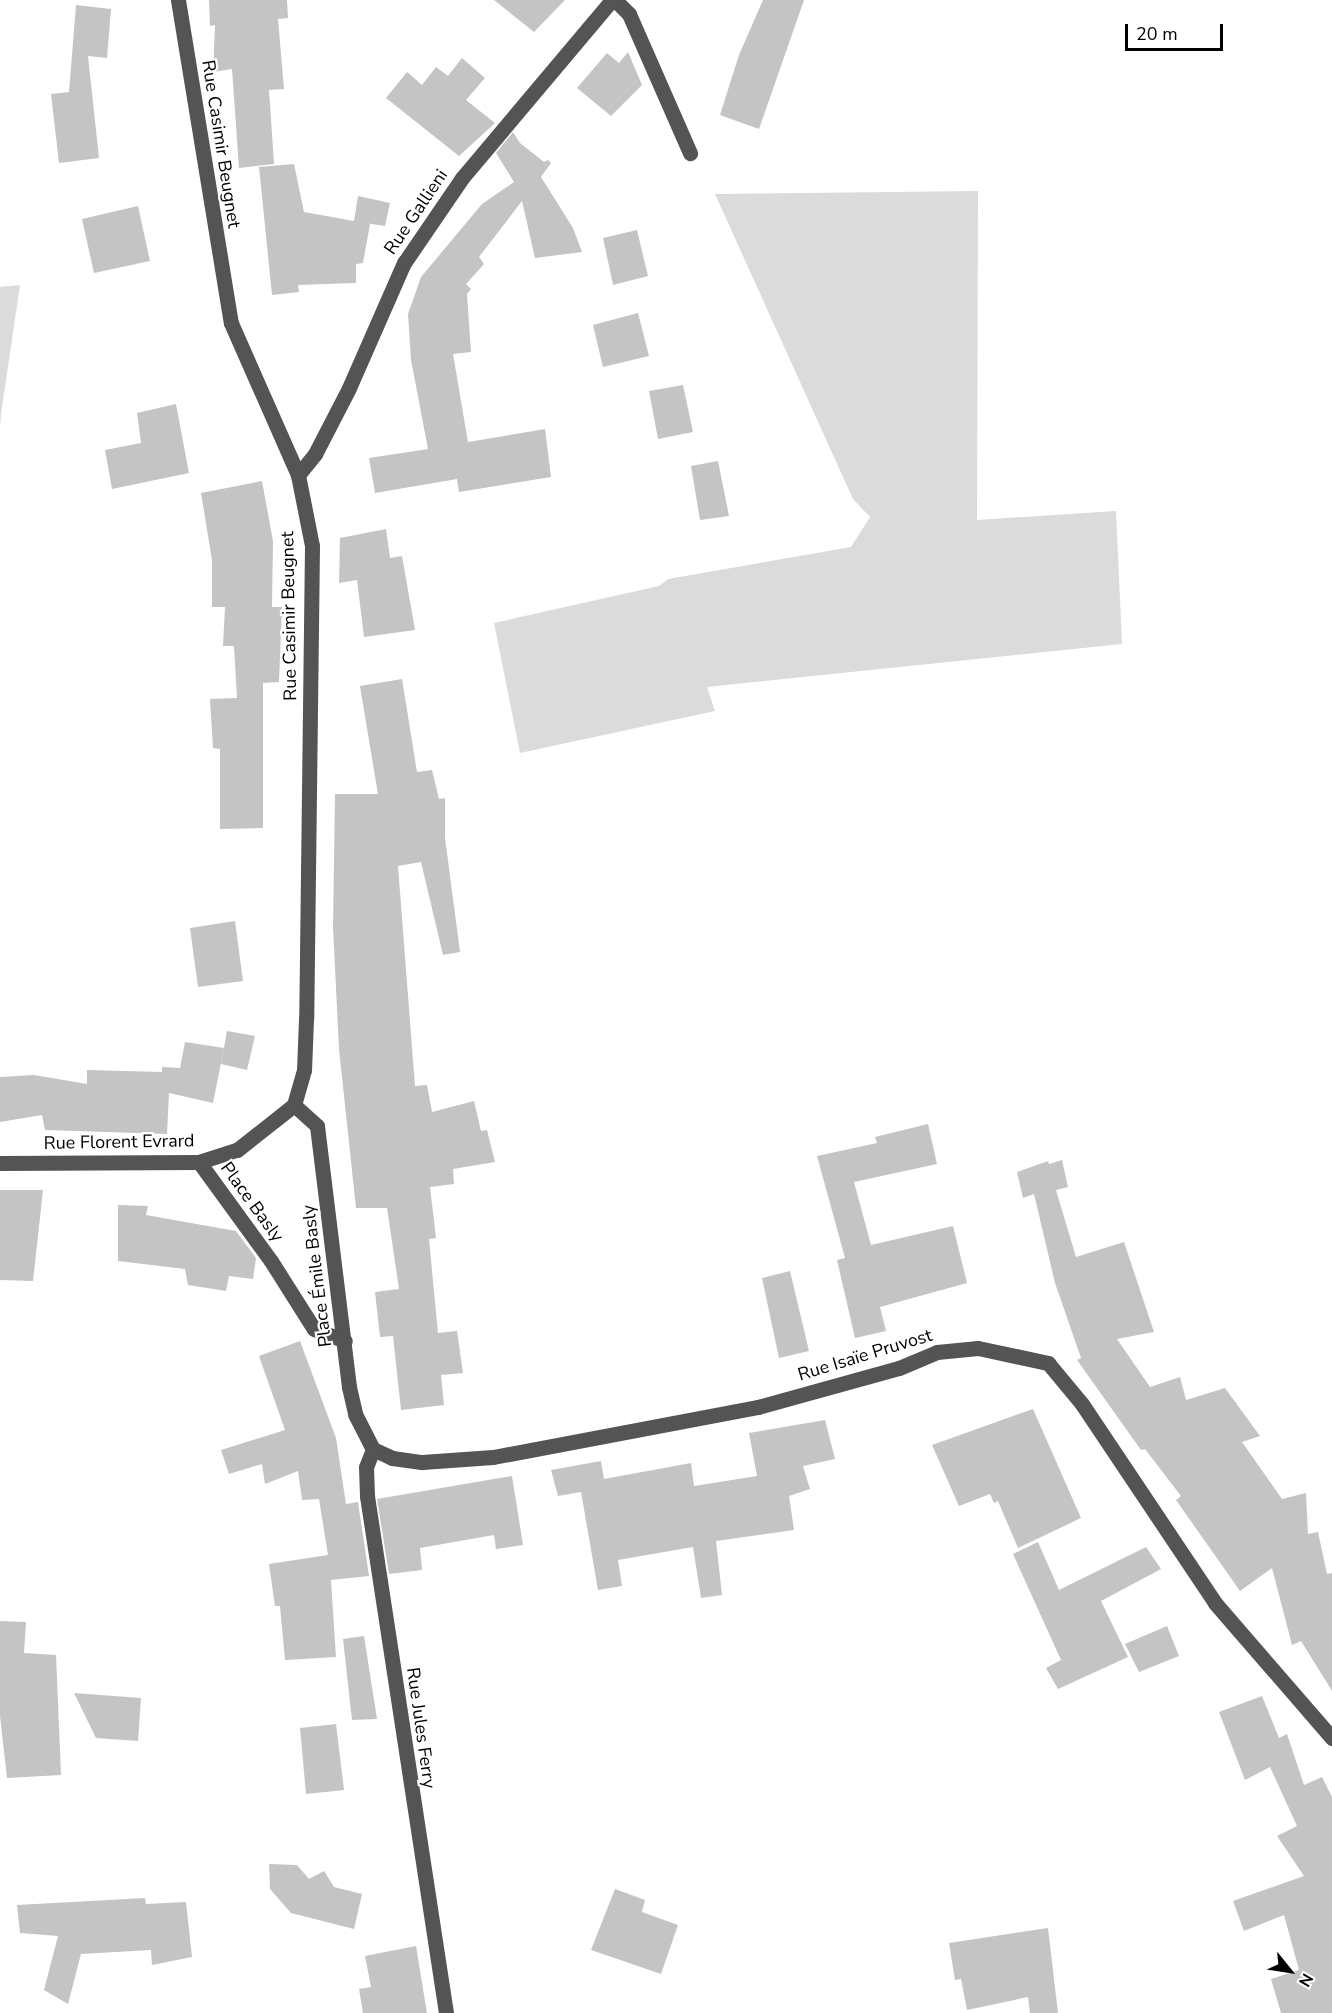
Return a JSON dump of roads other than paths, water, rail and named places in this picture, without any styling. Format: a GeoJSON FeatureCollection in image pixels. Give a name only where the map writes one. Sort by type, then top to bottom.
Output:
{"type":"FeatureCollection","features":[{"type":"Feature","properties":{"kind":"street","name":"Rue Casimir Beugnet"},"geometry":{"type":"LineString","coordinates":[[178,0],[231,323],[298,475],[312,558],[306,1019],[304,1070],[294,1105]]}},
{"type":"Feature","properties":{"kind":"street","name":"Rue Gallieni"},"geometry":{"type":"LineString","coordinates":[[298,475],[315,454],[349,388],[410,254],[462,178],[614,0]]}},
{"type":"Feature","properties":{"kind":"street"},"geometry":{"type":"LineString","coordinates":[[614,0],[629,14],[690,153]]}},
{"type":"Feature","properties":{"kind":"street","name":"Rue Florent Evrard"},"geometry":{"type":"LineString","coordinates":[[0,1163],[199,1162],[237,1150],[294,1105]]}},
{"type":"Feature","properties":{"kind":"street","name":"Place Émile Basly"},"geometry":{"type":"LineString","coordinates":[[294,1105],[317,1126],[355,1414],[373,1449]]}},
{"type":"Feature","properties":{"kind":"street","name":"Place Basly"},"geometry":{"type":"LineString","coordinates":[[199,1162],[272,1261],[314,1329],[345,1341]]}},
{"type":"Feature","properties":{"kind":"street","name":"Rue Isaïe Pruvost"},"geometry":{"type":"LineString","coordinates":[[373,1449],[392,1458],[422,1462],[505,1455],[758,1407],[900,1368],[937,1352],[978,1348],[1048,1363],[1082,1404],[1215,1603],[1332,1738]]}},
{"type":"Feature","properties":{"kind":"street","name":"Rue Jules Ferry"},"geometry":{"type":"LineString","coordinates":[[373,1449],[366,1467],[367,1496],[446,2013]]}}]}
